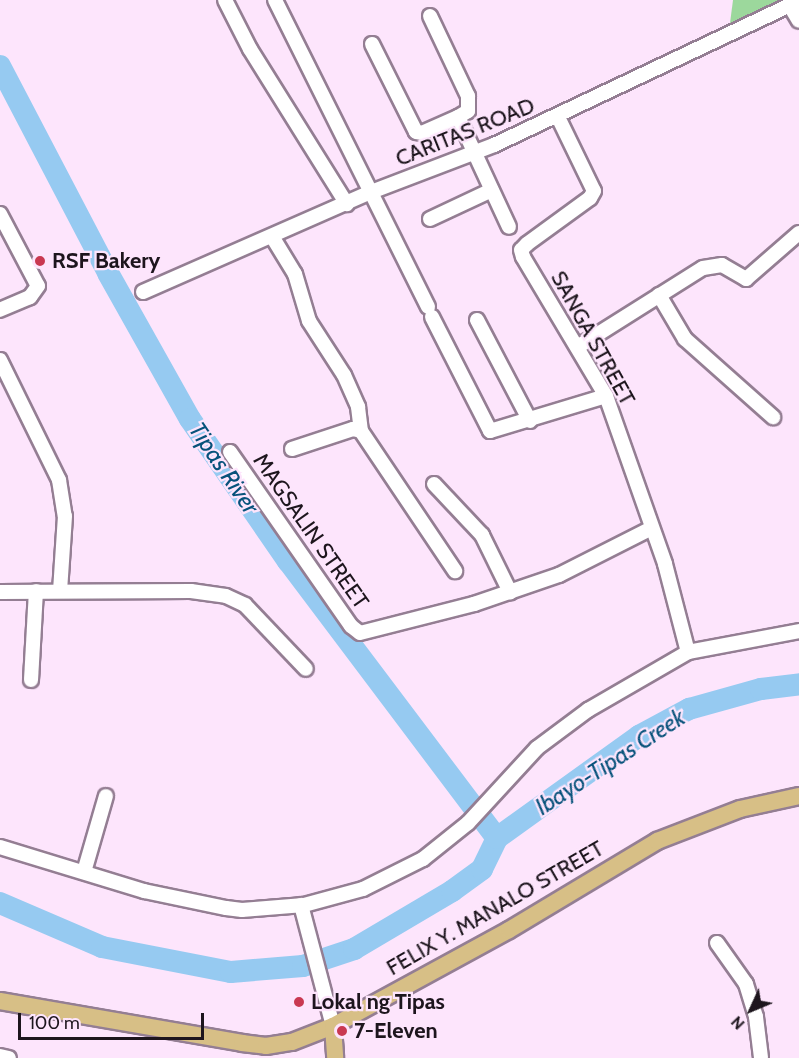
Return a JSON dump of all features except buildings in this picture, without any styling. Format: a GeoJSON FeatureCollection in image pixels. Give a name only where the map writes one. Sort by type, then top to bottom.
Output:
{"type":"FeatureCollection","features":[{"type":"Feature","properties":{"kind":"main road","name":"FELIX Y. MANALO STREET"},"geometry":{"type":"LineString","coordinates":[[0,1001],[146,1029],[266,1046],[292,1042],[333,1026],[508,930],[657,841],[740,809],[799,796]]}},
{"type":"Feature","properties":{"kind":"main road"},"geometry":{"type":"LineString","coordinates":[[333,1026],[335,1058]]}},
{"type":"Feature","properties":{"kind":"street"},"geometry":{"type":"LineString","coordinates":[[225,0],[250,49],[346,204]]}},
{"type":"Feature","properties":{"kind":"street"},"geometry":{"type":"LineString","coordinates":[[275,0],[490,431],[530,421],[606,396]]}},
{"type":"Feature","properties":{"kind":"street"},"geometry":{"type":"LineString","coordinates":[[770,0],[789,7],[799,21]]}},
{"type":"Feature","properties":{"kind":"street","name":"CARITAS ROAD"},"geometry":{"type":"LineString","coordinates":[[143,292],[191,268],[273,238],[371,192],[475,156],[789,7]]}},
{"type":"Feature","properties":{"kind":"street"},"geometry":{"type":"LineString","coordinates":[[372,44],[416,132],[422,133],[459,117],[468,111],[468,96],[430,16]]}},
{"type":"Feature","properties":{"kind":"street"},"geometry":{"type":"LineString","coordinates":[[459,117],[509,226]]}},
{"type":"Feature","properties":{"kind":"street","name":"SANGA STREET"},"geometry":{"type":"LineString","coordinates":[[558,117],[594,191],[590,198],[522,250],[606,396],[652,528],[688,652]]}},
{"type":"Feature","properties":{"kind":"street"},"geometry":{"type":"LineString","coordinates":[[430,219],[492,190]]}},
{"type":"Feature","properties":{"kind":"street"},"geometry":{"type":"LineString","coordinates":[[0,214],[36,277],[38,290],[0,310]]}},
{"type":"Feature","properties":{"kind":"street"},"geometry":{"type":"LineString","coordinates":[[579,346],[660,295],[715,265],[722,265],[746,279],[799,233]]}},
{"type":"Feature","properties":{"kind":"street"},"geometry":{"type":"LineString","coordinates":[[273,238],[296,274],[309,321],[344,375],[358,407],[361,431],[455,571]]}},
{"type":"Feature","properties":{"kind":"street"},"geometry":{"type":"LineString","coordinates":[[660,295],[685,339],[773,417]]}},
{"type":"Feature","properties":{"kind":"street"},"geometry":{"type":"LineString","coordinates":[[477,320],[530,421]]}},
{"type":"Feature","properties":{"kind":"street"},"geometry":{"type":"LineString","coordinates":[[0,360],[59,480],[65,516],[60,591]]}},
{"type":"Feature","properties":{"kind":"street"},"geometry":{"type":"LineString","coordinates":[[292,449],[353,429],[361,431]]}},
{"type":"Feature","properties":{"kind":"street","name":"MAGSALIN STREET"},"geometry":{"type":"LineString","coordinates":[[230,452],[360,633],[510,592]]}},
{"type":"Feature","properties":{"kind":"street"},"geometry":{"type":"LineString","coordinates":[[434,484],[482,535],[510,592],[596,559],[652,528]]}},
{"type":"Feature","properties":{"kind":"street"},"geometry":{"type":"LineString","coordinates":[[31,680],[36,591]]}},
{"type":"Feature","properties":{"kind":"street"},"geometry":{"type":"LineString","coordinates":[[0,592],[191,591],[226,596],[244,605],[306,669]]}},
{"type":"Feature","properties":{"kind":"street"},"geometry":{"type":"LineString","coordinates":[[0,847],[144,891],[242,910],[301,906],[363,889],[434,852],[468,823],[537,748],[588,710],[688,652],[799,631]]}},
{"type":"Feature","properties":{"kind":"street"},"geometry":{"type":"LineString","coordinates":[[84,872],[106,796]]}},
{"type":"Feature","properties":{"kind":"street"},"geometry":{"type":"LineString","coordinates":[[301,906],[333,1026]]}},
{"type":"Feature","properties":{"kind":"street"},"geometry":{"type":"LineString","coordinates":[[717,943],[746,984],[756,1017],[761,1058]]}},
{"type":"Feature","properties":{"kind":"street"},"geometry":{"type":"LineString","coordinates":[[0,1056],[9,1058]]}},
{"type":"Feature","properties":{"kind":"green space"},"geometry":{"type":"Polygon","coordinates":[[[733,0],[784,0],[729,31],[733,0]]]}},
{"type":"Feature","properties":{"kind":"waterway","name":"Tipas River"},"geometry":{"type":"LineString","coordinates":[[0,66],[108,273],[190,419],[288,561],[497,838]]}},
{"type":"Feature","properties":{"kind":"waterway","name":"Ibayo-Tipas Creek"},"geometry":{"type":"LineString","coordinates":[[0,903],[102,947],[231,972],[303,966],[354,949],[452,891],[482,869],[497,838],[639,736],[689,709],[761,689],[799,684]]}},
{"type":"Feature","properties":{"kind":"place","name":"RSF Bakery"},"geometry":{"type":"Point","coordinates":[40,261]}},
{"type":"Feature","properties":{"kind":"place","name":"Lokal ng Tipas"},"geometry":{"type":"Point","coordinates":[299,1002]}},
{"type":"Feature","properties":{"kind":"place","name":"7-Eleven"},"geometry":{"type":"Point","coordinates":[342,1031]}}]}
